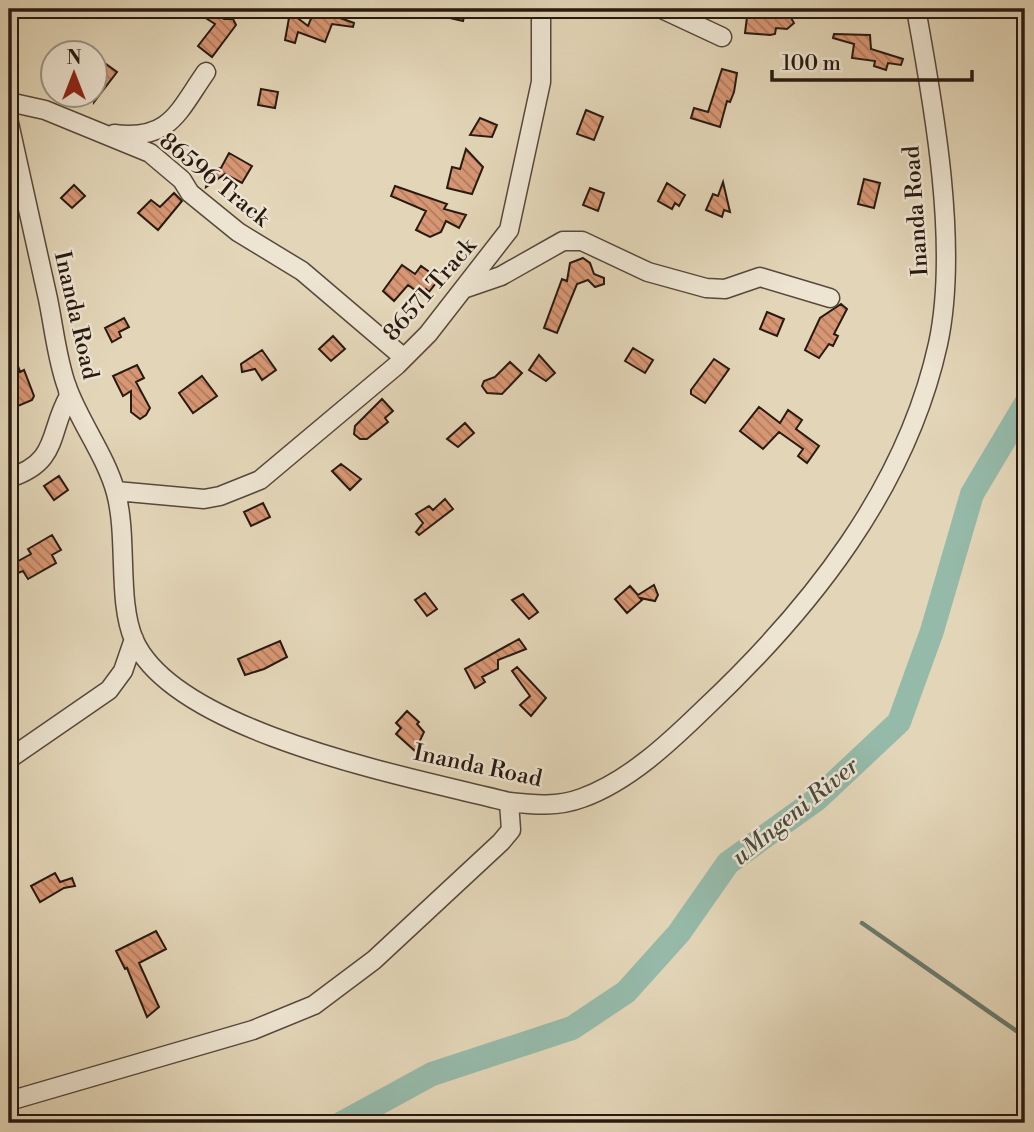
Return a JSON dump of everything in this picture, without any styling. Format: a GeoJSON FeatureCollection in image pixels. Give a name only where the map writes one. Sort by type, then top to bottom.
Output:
{"type":"FeatureCollection","features":[{"type":"Feature","properties":{"kind":"street"},"geometry":{"type":"LineString","coordinates":[[9,15],[13,9]]}},
{"type":"Feature","properties":{"kind":"street","name":"86571 Track"},"geometry":{"type":"LineString","coordinates":[[116,491],[204,499],[242,488],[282,464],[428,334],[504,239],[512,217],[541,82],[541,9]]}},
{"type":"Feature","properties":{"kind":"street"},"geometry":{"type":"LineString","coordinates":[[662,9],[722,37]]}},
{"type":"Feature","properties":{"kind":"street","name":"Inanda Road"},"geometry":{"type":"LineString","coordinates":[[9,123],[66,386],[116,491],[121,521],[126,604],[134,639],[148,662],[171,686],[215,712],[269,735],[509,802],[547,806],[581,799],[623,776],[679,733],[748,667],[821,585],[868,512],[897,456],[925,394],[938,345],[945,288],[946,254],[941,184],[916,9]]}},
{"type":"Feature","properties":{"kind":"street"},"geometry":{"type":"LineString","coordinates":[[103,133],[128,136],[168,126],[206,72]]}},
{"type":"Feature","properties":{"kind":"street","name":"86596 Track"},"geometry":{"type":"LineString","coordinates":[[9,102],[45,110],[150,153],[182,180],[190,193],[238,232],[302,271],[403,357]]}},
{"type":"Feature","properties":{"kind":"street"},"geometry":{"type":"LineString","coordinates":[[463,289],[501,276],[563,241],[573,239],[648,272],[706,288],[725,289],[760,277],[830,298]]}},
{"type":"Feature","properties":{"kind":"street"},"geometry":{"type":"LineString","coordinates":[[9,478],[35,465],[47,453],[69,396],[66,386]]}},
{"type":"Feature","properties":{"kind":"street"},"geometry":{"type":"LineString","coordinates":[[9,759],[108,690],[122,671],[134,639]]}},
{"type":"Feature","properties":{"kind":"street"},"geometry":{"type":"LineString","coordinates":[[9,1101],[253,1030],[314,1005],[374,960],[501,842],[511,830],[509,802]]}},
{"type":"Feature","properties":{"kind":"building"},"geometry":{"type":"Polygon","coordinates":[[[209,9],[224,19],[233,19],[236,25],[212,57],[198,46],[215,24],[204,17],[209,9]]]}},
{"type":"Feature","properties":{"kind":"building"},"geometry":{"type":"Polygon","coordinates":[[[315,9],[354,23],[353,27],[332,24],[325,42],[298,32],[295,43],[285,40],[289,18],[295,16],[308,26],[315,9]]]}},
{"type":"Feature","properties":{"kind":"building"},"geometry":{"type":"Polygon","coordinates":[[[428,9],[466,9],[463,21],[428,13],[428,9]]]}},
{"type":"Feature","properties":{"kind":"building"},"geometry":{"type":"Polygon","coordinates":[[[748,9],[772,9],[772,17],[788,13],[794,23],[787,29],[776,28],[775,34],[745,33],[748,9]]]}},
{"type":"Feature","properties":{"kind":"building"},"geometry":{"type":"Polygon","coordinates":[[[834,34],[870,35],[871,49],[903,59],[901,65],[888,63],[886,70],[874,66],[875,61],[852,58],[854,44],[833,38],[834,34]]]}},
{"type":"Feature","properties":{"kind":"building"},"geometry":{"type":"Polygon","coordinates":[[[108,65],[117,72],[108,84],[108,65]]]}},
{"type":"Feature","properties":{"kind":"building"},"geometry":{"type":"Polygon","coordinates":[[[722,69],[737,73],[734,92],[730,102],[727,101],[720,127],[691,118],[694,108],[708,112],[722,69]]]}},
{"type":"Feature","properties":{"kind":"building"},"geometry":{"type":"Polygon","coordinates":[[[261,89],[278,92],[275,108],[258,105],[261,89]]]}},
{"type":"Feature","properties":{"kind":"building"},"geometry":{"type":"Polygon","coordinates":[[[586,110],[603,117],[594,140],[577,134],[586,110]]]}},
{"type":"Feature","properties":{"kind":"building"},"geometry":{"type":"Polygon","coordinates":[[[480,118],[497,125],[492,137],[470,135],[480,118]]]}},
{"type":"Feature","properties":{"kind":"building"},"geometry":{"type":"Polygon","coordinates":[[[466,149],[483,167],[472,194],[447,188],[452,167],[460,169],[466,149]]]}},
{"type":"Feature","properties":{"kind":"building"},"geometry":{"type":"Polygon","coordinates":[[[229,153],[252,166],[242,183],[225,174],[206,187],[209,171],[221,168],[229,153]]]}},
{"type":"Feature","properties":{"kind":"building"},"geometry":{"type":"Polygon","coordinates":[[[864,179],[880,183],[874,208],[858,204],[864,179]]]}},
{"type":"Feature","properties":{"kind":"building"},"geometry":{"type":"Polygon","coordinates":[[[723,182],[730,212],[724,210],[722,217],[706,210],[713,194],[718,196],[723,182]]]}},
{"type":"Feature","properties":{"kind":"building"},"geometry":{"type":"Polygon","coordinates":[[[667,183],[685,195],[679,206],[675,203],[672,209],[658,201],[667,183]]]}},
{"type":"Feature","properties":{"kind":"building"},"geometry":{"type":"Polygon","coordinates":[[[74,185],[85,196],[72,208],[61,198],[74,185]]]}},
{"type":"Feature","properties":{"kind":"building"},"geometry":{"type":"Polygon","coordinates":[[[395,186],[447,204],[444,209],[466,215],[459,228],[446,221],[441,232],[430,237],[416,230],[426,211],[391,196],[395,186]]]}},
{"type":"Feature","properties":{"kind":"building"},"geometry":{"type":"Polygon","coordinates":[[[590,188],[604,193],[598,211],[583,205],[590,188]]]}},
{"type":"Feature","properties":{"kind":"building"},"geometry":{"type":"Polygon","coordinates":[[[174,193],[182,201],[158,230],[138,213],[151,200],[160,207],[174,193]]]}},
{"type":"Feature","properties":{"kind":"building"},"geometry":{"type":"Polygon","coordinates":[[[583,258],[590,263],[594,274],[604,278],[604,284],[595,287],[588,280],[577,284],[557,333],[544,328],[562,279],[567,281],[570,263],[583,258]]]}},
{"type":"Feature","properties":{"kind":"building"},"geometry":{"type":"Polygon","coordinates":[[[402,265],[415,274],[421,266],[439,279],[429,292],[426,289],[422,295],[408,285],[394,301],[383,291],[402,265]]]}},
{"type":"Feature","properties":{"kind":"building"},"geometry":{"type":"Polygon","coordinates":[[[841,304],[847,309],[834,334],[838,336],[833,346],[829,344],[819,358],[805,350],[820,318],[841,304]]]}},
{"type":"Feature","properties":{"kind":"building"},"geometry":{"type":"Polygon","coordinates":[[[767,312],[784,319],[777,336],[760,329],[767,312]]]}},
{"type":"Feature","properties":{"kind":"building"},"geometry":{"type":"Polygon","coordinates":[[[124,318],[129,327],[119,332],[121,337],[112,342],[105,328],[124,318]]]}},
{"type":"Feature","properties":{"kind":"building"},"geometry":{"type":"Polygon","coordinates":[[[333,336],[345,349],[331,361],[319,349],[333,336]]]}},
{"type":"Feature","properties":{"kind":"building"},"geometry":{"type":"Polygon","coordinates":[[[633,348],[653,360],[645,373],[625,361],[633,348]]]}},
{"type":"Feature","properties":{"kind":"building"},"geometry":{"type":"Polygon","coordinates":[[[262,350],[276,370],[262,380],[255,369],[242,372],[241,364],[262,350]]]}},
{"type":"Feature","properties":{"kind":"building"},"geometry":{"type":"Polygon","coordinates":[[[539,355],[555,373],[546,381],[529,370],[539,355]]]}},
{"type":"Feature","properties":{"kind":"building"},"geometry":{"type":"Polygon","coordinates":[[[714,359],[729,369],[705,403],[691,394],[691,390],[714,359]]]}},
{"type":"Feature","properties":{"kind":"building"},"geometry":{"type":"Polygon","coordinates":[[[510,362],[522,373],[502,394],[487,393],[482,386],[484,381],[495,377],[510,362]]]}},
{"type":"Feature","properties":{"kind":"building"},"geometry":{"type":"Polygon","coordinates":[[[17,363],[20,372],[24,370],[34,396],[32,400],[18,406],[15,397],[9,401],[9,367],[17,363]]]}},
{"type":"Feature","properties":{"kind":"building"},"geometry":{"type":"Polygon","coordinates":[[[137,365],[144,378],[136,382],[150,408],[140,419],[131,412],[131,391],[123,396],[113,376],[137,365]]]}},
{"type":"Feature","properties":{"kind":"building"},"geometry":{"type":"Polygon","coordinates":[[[202,376],[217,396],[193,413],[179,393],[202,376]]]}},
{"type":"Feature","properties":{"kind":"building"},"geometry":{"type":"Polygon","coordinates":[[[382,399],[393,411],[385,418],[388,422],[367,439],[360,439],[354,434],[355,426],[382,399]]]}},
{"type":"Feature","properties":{"kind":"building"},"geometry":{"type":"Polygon","coordinates":[[[759,407],[780,423],[788,410],[802,420],[796,429],[819,446],[807,463],[798,456],[803,449],[779,432],[763,449],[740,431],[759,407]]]}},
{"type":"Feature","properties":{"kind":"building"},"geometry":{"type":"Polygon","coordinates":[[[465,423],[474,433],[458,447],[447,439],[465,423]]]}},
{"type":"Feature","properties":{"kind":"building"},"geometry":{"type":"Polygon","coordinates":[[[341,464],[361,479],[350,490],[332,471],[341,464]]]}},
{"type":"Feature","properties":{"kind":"building"},"geometry":{"type":"Polygon","coordinates":[[[59,476],[68,490],[54,500],[44,486],[59,476]]]}},
{"type":"Feature","properties":{"kind":"building"},"geometry":{"type":"Polygon","coordinates":[[[445,499],[453,509],[419,535],[416,532],[423,523],[416,514],[429,506],[433,510],[445,499]]]}},
{"type":"Feature","properties":{"kind":"building"},"geometry":{"type":"Polygon","coordinates":[[[263,503],[270,517],[251,526],[244,512],[263,503]]]}},
{"type":"Feature","properties":{"kind":"building"},"geometry":{"type":"Polygon","coordinates":[[[52,535],[61,550],[52,555],[56,563],[28,579],[23,571],[18,573],[13,564],[31,554],[28,549],[52,535]]]}},
{"type":"Feature","properties":{"kind":"building"},"geometry":{"type":"Polygon","coordinates":[[[654,585],[658,595],[655,601],[640,598],[642,600],[627,613],[615,599],[630,586],[638,595],[654,585]]]}},
{"type":"Feature","properties":{"kind":"building"},"geometry":{"type":"Polygon","coordinates":[[[425,593],[437,609],[427,616],[415,600],[425,593]]]}},
{"type":"Feature","properties":{"kind":"building"},"geometry":{"type":"Polygon","coordinates":[[[523,594],[538,612],[529,619],[512,600],[523,594]]]}},
{"type":"Feature","properties":{"kind":"building"},"geometry":{"type":"Polygon","coordinates":[[[519,639],[526,649],[498,660],[498,669],[482,677],[485,682],[475,688],[465,669],[519,639]]]}},
{"type":"Feature","properties":{"kind":"building"},"geometry":{"type":"Polygon","coordinates":[[[280,641],[287,657],[245,675],[238,659],[280,641]]]}},
{"type":"Feature","properties":{"kind":"building"},"geometry":{"type":"Polygon","coordinates":[[[517,667],[546,698],[531,716],[520,705],[530,696],[512,671],[517,667]]]}},
{"type":"Feature","properties":{"kind":"building"},"geometry":{"type":"Polygon","coordinates":[[[407,711],[419,722],[417,724],[424,732],[415,751],[396,734],[401,728],[396,723],[407,711]]]}},
{"type":"Feature","properties":{"kind":"building"},"geometry":{"type":"Polygon","coordinates":[[[55,873],[60,882],[72,878],[75,886],[64,888],[40,902],[31,886],[55,873]]]}},
{"type":"Feature","properties":{"kind":"building"},"geometry":{"type":"Polygon","coordinates":[[[156,931],[166,949],[139,963],[159,1007],[147,1017],[127,968],[125,969],[116,951],[156,931]]]}},
{"type":"Feature","properties":{"kind":"waterway","name":"uMngeni River"},"geometry":{"type":"LineString","coordinates":[[342,1123],[432,1074],[572,1028],[626,992],[679,933],[728,863],[817,799],[899,722],[932,631],[972,494],[1025,405]]}},
{"type":"Feature","properties":{"kind":"waterway"},"geometry":{"type":"LineString","coordinates":[[862,923],[1025,1037]]}}]}
